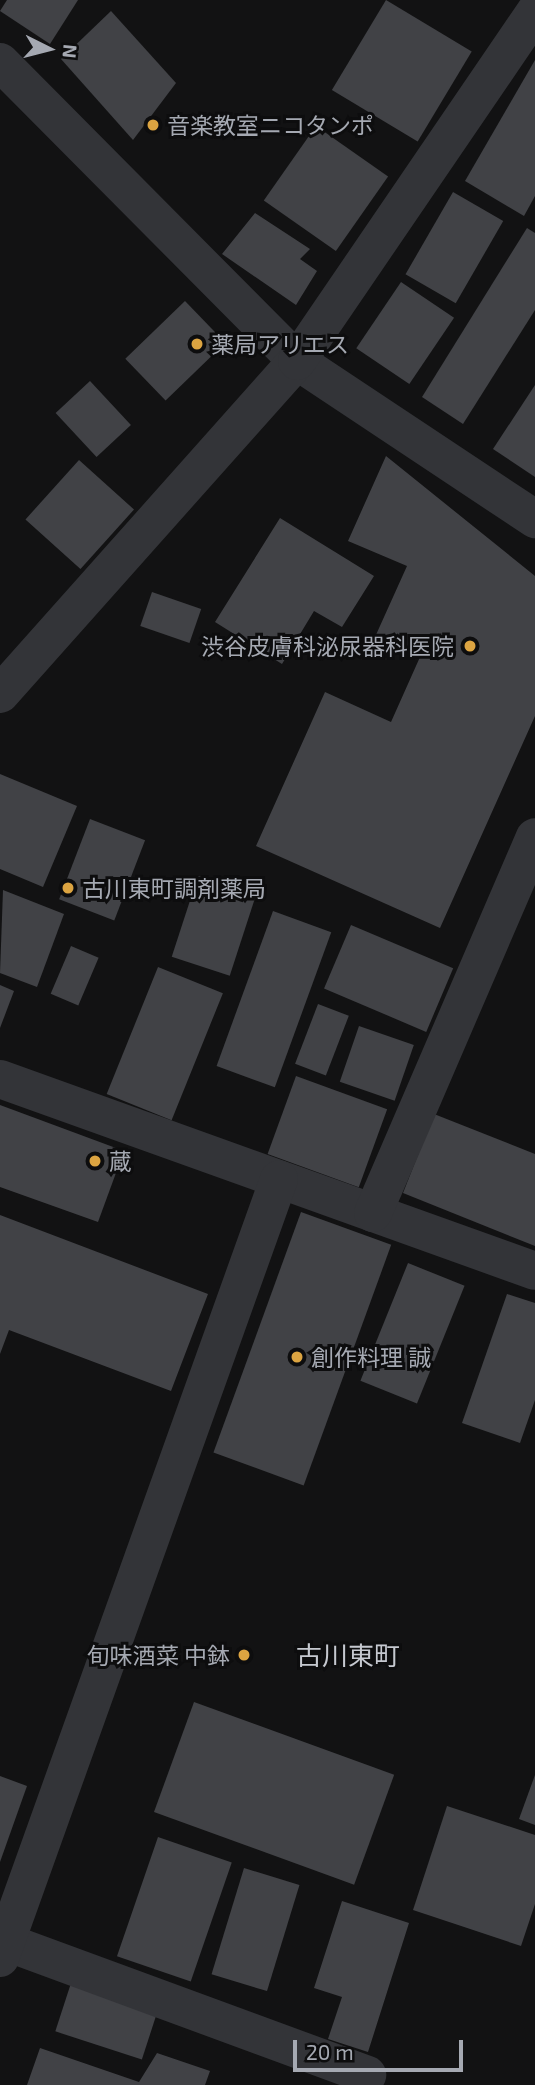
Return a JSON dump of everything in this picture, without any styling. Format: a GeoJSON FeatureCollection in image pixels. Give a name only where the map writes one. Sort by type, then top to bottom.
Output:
{"type":"FeatureCollection","features":[{"type":"Feature","properties":{"kind":"street"},"geometry":{"type":"LineString","coordinates":[[0,694],[297,360],[535,12]]}},
{"type":"Feature","properties":{"kind":"street"},"geometry":{"type":"LineString","coordinates":[[0,61],[297,360],[535,519]]}},
{"type":"Feature","properties":{"kind":"street"},"geometry":{"type":"LineString","coordinates":[[373,1213],[535,837]]}},
{"type":"Feature","properties":{"kind":"street"},"geometry":{"type":"LineString","coordinates":[[0,1079],[535,1271]]}},
{"type":"Feature","properties":{"kind":"street"},"geometry":{"type":"LineString","coordinates":[[279,1179],[3,1950],[367,2075]]}},
{"type":"Feature","properties":{"kind":"building"},"geometry":{"type":"Polygon","coordinates":[[[7,0],[78,0],[50,44],[0,11],[7,0]]]}},
{"type":"Feature","properties":{"kind":"building"},"geometry":{"type":"Polygon","coordinates":[[[386,0],[472,52],[418,142],[332,90],[386,0]]]}},
{"type":"Feature","properties":{"kind":"building"},"geometry":{"type":"Polygon","coordinates":[[[111,11],[176,83],[133,140],[61,59],[111,11]]]}},
{"type":"Feature","properties":{"kind":"building"},"geometry":{"type":"Polygon","coordinates":[[[535,60],[535,196],[524,216],[465,181],[535,60]]]}},
{"type":"Feature","properties":{"kind":"building"},"geometry":{"type":"Polygon","coordinates":[[[316,126],[388,176],[336,251],[264,201],[316,126]]]}},
{"type":"Feature","properties":{"kind":"building"},"geometry":{"type":"Polygon","coordinates":[[[453,192],[503,221],[456,303],[406,274],[453,192]]]}},
{"type":"Feature","properties":{"kind":"building"},"geometry":{"type":"Polygon","coordinates":[[[255,213],[310,249],[300,259],[317,271],[296,305],[222,254],[255,213]]]}},
{"type":"Feature","properties":{"kind":"building"},"geometry":{"type":"Polygon","coordinates":[[[527,228],[535,233],[535,310],[463,424],[422,397],[527,228]]]}},
{"type":"Feature","properties":{"kind":"building"},"geometry":{"type":"Polygon","coordinates":[[[401,282],[454,318],[409,384],[356,348],[401,282]]]}},
{"type":"Feature","properties":{"kind":"building"},"geometry":{"type":"Polygon","coordinates":[[[185,301],[225,343],[166,400],[125,359],[185,301]]]}},
{"type":"Feature","properties":{"kind":"building"},"geometry":{"type":"Polygon","coordinates":[[[90,381],[131,425],[97,457],[56,413],[90,381]]]}},
{"type":"Feature","properties":{"kind":"building"},"geometry":{"type":"Polygon","coordinates":[[[535,385],[535,477],[493,449],[535,385]]]}},
{"type":"Feature","properties":{"kind":"building"},"geometry":{"type":"Polygon","coordinates":[[[386,456],[535,576],[535,716],[440,928],[256,846],[325,692],[391,722],[420,657],[375,637],[407,566],[348,541],[386,456]]]}},
{"type":"Feature","properties":{"kind":"building"},"geometry":{"type":"Polygon","coordinates":[[[79,460],[134,510],[80,569],[25,519],[79,460]]]}},
{"type":"Feature","properties":{"kind":"building"},"geometry":{"type":"Polygon","coordinates":[[[280,518],[374,576],[342,627],[314,611],[282,664],[215,622],[280,518]]]}},
{"type":"Feature","properties":{"kind":"building"},"geometry":{"type":"Polygon","coordinates":[[[152,592],[201,609],[189,643],[140,626],[152,592]]]}},
{"type":"Feature","properties":{"kind":"building"},"geometry":{"type":"Polygon","coordinates":[[[0,774],[77,806],[43,887],[0,869],[0,774]]]}},
{"type":"Feature","properties":{"kind":"building"},"geometry":{"type":"Polygon","coordinates":[[[90,819],[145,840],[114,920],[59,899],[90,819]]]}},
{"type":"Feature","properties":{"kind":"building"},"geometry":{"type":"Polygon","coordinates":[[[198,876],[256,895],[230,976],[172,957],[198,876]]]}},
{"type":"Feature","properties":{"kind":"building"},"geometry":{"type":"Polygon","coordinates":[[[3,890],[64,914],[37,987],[0,973],[3,890]]]}},
{"type":"Feature","properties":{"kind":"building"},"geometry":{"type":"Polygon","coordinates":[[[273,911],[331,932],[275,1087],[217,1066],[273,911]]]}},
{"type":"Feature","properties":{"kind":"building"},"geometry":{"type":"Polygon","coordinates":[[[351,925],[453,968],[426,1032],[324,989],[351,925]]]}},
{"type":"Feature","properties":{"kind":"building"},"geometry":{"type":"Polygon","coordinates":[[[71,946],[99,958],[78,1006],[51,994],[71,946]]]}},
{"type":"Feature","properties":{"kind":"building"},"geometry":{"type":"Polygon","coordinates":[[[158,967],[223,993],[172,1120],[107,1094],[158,967]]]}},
{"type":"Feature","properties":{"kind":"building"},"geometry":{"type":"Polygon","coordinates":[[[0,985],[14,991],[0,1028],[0,985]]]}},
{"type":"Feature","properties":{"kind":"building"},"geometry":{"type":"Polygon","coordinates":[[[318,1004],[349,1016],[326,1076],[295,1064],[318,1004]]]}},
{"type":"Feature","properties":{"kind":"building"},"geometry":{"type":"Polygon","coordinates":[[[359,1026],[414,1045],[395,1101],[340,1082],[359,1026]]]}},
{"type":"Feature","properties":{"kind":"building"},"geometry":{"type":"Polygon","coordinates":[[[296,1076],[387,1109],[359,1187],[268,1154],[296,1076]]]}},
{"type":"Feature","properties":{"kind":"building"},"geometry":{"type":"Polygon","coordinates":[[[0,1105],[124,1151],[98,1222],[0,1187],[0,1105]]]}},
{"type":"Feature","properties":{"kind":"building"},"geometry":{"type":"Polygon","coordinates":[[[434,1114],[535,1154],[535,1246],[403,1193],[434,1114]]]}},
{"type":"Feature","properties":{"kind":"building"},"geometry":{"type":"Polygon","coordinates":[[[301,1212],[391,1245],[304,1485],[213,1453],[301,1212]]]}},
{"type":"Feature","properties":{"kind":"building"},"geometry":{"type":"Polygon","coordinates":[[[0,1215],[208,1294],[171,1391],[9,1330],[0,1354],[0,1215]]]}},
{"type":"Feature","properties":{"kind":"building"},"geometry":{"type":"Polygon","coordinates":[[[408,1263],[465,1286],[417,1404],[360,1381],[408,1263]]]}},
{"type":"Feature","properties":{"kind":"building"},"geometry":{"type":"Polygon","coordinates":[[[507,1294],[535,1303],[535,1400],[520,1443],[462,1423],[507,1294]]]}},
{"type":"Feature","properties":{"kind":"building"},"geometry":{"type":"Polygon","coordinates":[[[194,1702],[394,1775],[354,1885],[154,1812],[194,1702]]]}},
{"type":"Feature","properties":{"kind":"building"},"geometry":{"type":"Polygon","coordinates":[[[535,1775],[535,1825],[519,1819],[535,1775]]]}},
{"type":"Feature","properties":{"kind":"building"},"geometry":{"type":"Polygon","coordinates":[[[0,1776],[27,1786],[0,1862],[0,1776]]]}},
{"type":"Feature","properties":{"kind":"building"},"geometry":{"type":"Polygon","coordinates":[[[447,1806],[535,1835],[535,1904],[521,1946],[413,1910],[447,1806]]]}},
{"type":"Feature","properties":{"kind":"building"},"geometry":{"type":"Polygon","coordinates":[[[158,1837],[232,1862],[191,1982],[117,1956],[158,1837]]]}},
{"type":"Feature","properties":{"kind":"building"},"geometry":{"type":"Polygon","coordinates":[[[244,1868],[299,1885],[267,1991],[212,1974],[244,1868]]]}},
{"type":"Feature","properties":{"kind":"building"},"geometry":{"type":"Polygon","coordinates":[[[342,1901],[409,1923],[368,2052],[328,2039],[342,1997],[314,1988],[342,1901]]]}},
{"type":"Feature","properties":{"kind":"building"},"geometry":{"type":"Polygon","coordinates":[[[72,1980],[159,2008],[142,2059],[55,2031],[72,1980]]]}},
{"type":"Feature","properties":{"kind":"building"},"geometry":{"type":"Polygon","coordinates":[[[40,2048],[139,2082],[157,2053],[210,2071],[205,2085],[27,2085],[40,2048]]]}},
{"type":"Feature","properties":{"kind":"place","name":"音楽教室ニコタンポ"},"geometry":{"type":"Point","coordinates":[153,125]}},
{"type":"Feature","properties":{"kind":"place","name":"薬局アリエス"},"geometry":{"type":"Point","coordinates":[197,344]}},
{"type":"Feature","properties":{"kind":"place","name":"渋谷皮膚科泌尿器科医院"},"geometry":{"type":"Point","coordinates":[470,646]}},
{"type":"Feature","properties":{"kind":"place","name":"古川東町調剤薬局"},"geometry":{"type":"Point","coordinates":[68,888]}},
{"type":"Feature","properties":{"kind":"place","name":"蔵"},"geometry":{"type":"Point","coordinates":[95,1161]}},
{"type":"Feature","properties":{"kind":"place","name":"創作料理 誠"},"geometry":{"type":"Point","coordinates":[297,1357]}},
{"type":"Feature","properties":{"kind":"place","name":"旬味酒菜 中鉢"},"geometry":{"type":"Point","coordinates":[244,1655]}},
{"type":"Feature","properties":{"kind":"district","name":"古川東町"},"geometry":{"type":"Point","coordinates":[348,1655]}}]}
